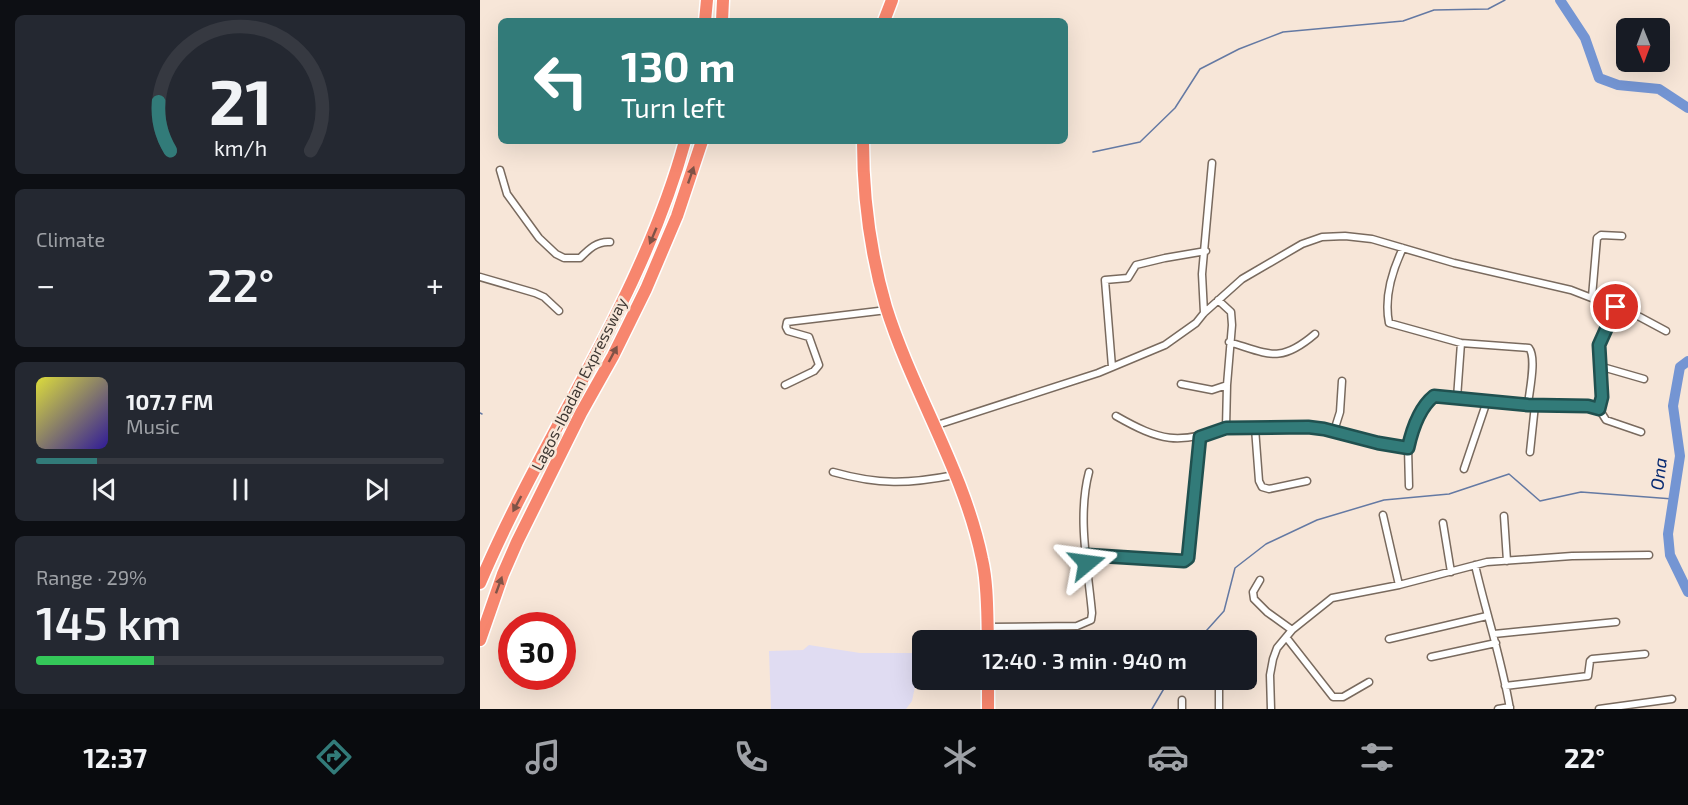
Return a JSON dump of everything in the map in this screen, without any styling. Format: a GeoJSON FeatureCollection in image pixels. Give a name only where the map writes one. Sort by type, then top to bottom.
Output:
{"type":"FeatureCollection","features":[{"type":"Feature","properties":{"kind":"highway"},"geometry":{"type":"LineString","coordinates":[[705,18],[707,0]]}},
{"type":"Feature","properties":{"kind":"highway"},"geometry":{"type":"LineString","coordinates":[[722,18],[723,0]]}},
{"type":"Feature","properties":{"kind":"highway"},"geometry":{"type":"LineString","coordinates":[[885,18],[892,0]]}},
{"type":"Feature","properties":{"kind":"highway","name":"Lagos-Ibadan Expressway"},"geometry":{"type":"LineString","coordinates":[[480,584],[508,522],[646,252],[669,196],[684,144]]}},
{"type":"Feature","properties":{"kind":"highway","name":"Lagos-Ibadan Expressway"},"geometry":{"type":"LineString","coordinates":[[480,640],[517,542],[646,289],[677,216],[701,144]]}},
{"type":"Feature","properties":{"kind":"highway"},"geometry":{"type":"LineString","coordinates":[[863,144],[863,179],[868,228],[887,310],[973,524],[983,561],[987,630]]}},
{"type":"Feature","properties":{"kind":"highway"},"geometry":{"type":"LineString","coordinates":[[988,690],[988,709]]}},
{"type":"Feature","properties":{"kind":"street"},"geometry":{"type":"LineString","coordinates":[[1204,313],[1202,274],[1206,251],[1206,222],[1212,164]]}},
{"type":"Feature","properties":{"kind":"street"},"geometry":{"type":"LineString","coordinates":[[500,170],[507,194],[532,230],[556,254],[564,258],[580,258],[591,247],[604,241],[610,242]]}},
{"type":"Feature","properties":{"kind":"street"},"geometry":{"type":"LineString","coordinates":[[1592,297],[1597,238],[1601,235],[1622,236]]}},
{"type":"Feature","properties":{"kind":"street"},"geometry":{"type":"LineString","coordinates":[[933,426],[1112,367],[1165,345],[1196,323],[1242,279],[1302,244],[1322,237],[1345,236],[1372,239],[1454,263],[1572,290],[1638,316],[1666,332]]}},
{"type":"Feature","properties":{"kind":"street"},"geometry":{"type":"LineString","coordinates":[[1403,248],[1391,277],[1388,304],[1389,323],[1461,343],[1529,348],[1532,352],[1530,452]]}},
{"type":"Feature","properties":{"kind":"street"},"geometry":{"type":"LineString","coordinates":[[1112,367],[1105,280],[1128,278],[1136,265],[1206,251]]}},
{"type":"Feature","properties":{"kind":"street"},"geometry":{"type":"LineString","coordinates":[[480,277],[535,293],[544,297],[559,311]]}},
{"type":"Feature","properties":{"kind":"street"},"geometry":{"type":"LineString","coordinates":[[1218,300],[1231,312],[1232,325],[1229,342],[1226,428]]}},
{"type":"Feature","properties":{"kind":"street"},"geometry":{"type":"LineString","coordinates":[[1599,409],[1602,397],[1599,366],[1601,338],[1616,307]]}},
{"type":"Feature","properties":{"kind":"street"},"geometry":{"type":"LineString","coordinates":[[785,385],[816,369],[819,364],[811,339],[806,335],[788,331],[787,322],[887,310]]}},
{"type":"Feature","properties":{"kind":"street"},"geometry":{"type":"LineString","coordinates":[[1229,342],[1272,355],[1280,355],[1303,345],[1315,334]]}},
{"type":"Feature","properties":{"kind":"street"},"geometry":{"type":"LineString","coordinates":[[1457,398],[1461,343]]}},
{"type":"Feature","properties":{"kind":"street"},"geometry":{"type":"LineString","coordinates":[[1599,366],[1644,379]]}},
{"type":"Feature","properties":{"kind":"street"},"geometry":{"type":"LineString","coordinates":[[1334,431],[1340,412],[1342,381]]}},
{"type":"Feature","properties":{"kind":"street"},"geometry":{"type":"LineString","coordinates":[[1181,384],[1212,390],[1227,385]]}},
{"type":"Feature","properties":{"kind":"street"},"geometry":{"type":"LineString","coordinates":[[1409,486],[1408,448],[1412,433],[1425,403],[1434,396],[1532,405],[1588,406],[1599,409],[1606,420],[1641,432]]}},
{"type":"Feature","properties":{"kind":"street"},"geometry":{"type":"LineString","coordinates":[[1464,469],[1487,401]]}},
{"type":"Feature","properties":{"kind":"street"},"geometry":{"type":"LineString","coordinates":[[1116,416],[1149,433],[1176,440],[1200,437],[1226,428],[1308,427],[1408,448]]}},
{"type":"Feature","properties":{"kind":"street"},"geometry":{"type":"LineString","coordinates":[[1255,428],[1259,481],[1262,487],[1269,489],[1307,481]]}},
{"type":"Feature","properties":{"kind":"street"},"geometry":{"type":"LineString","coordinates":[[1087,555],[1184,561],[1188,558],[1200,437]]}},
{"type":"Feature","properties":{"kind":"street"},"geometry":{"type":"LineString","coordinates":[[833,472],[884,483],[908,483],[955,475]]}},
{"type":"Feature","properties":{"kind":"street"},"geometry":{"type":"LineString","coordinates":[[987,627],[1077,626],[1090,620],[1092,613],[1084,493],[1089,472]]}},
{"type":"Feature","properties":{"kind":"street"},"geometry":{"type":"LineString","coordinates":[[1383,516],[1399,585]]}},
{"type":"Feature","properties":{"kind":"street"},"geometry":{"type":"LineString","coordinates":[[1504,516],[1508,561]]}},
{"type":"Feature","properties":{"kind":"street"},"geometry":{"type":"LineString","coordinates":[[1443,523],[1451,572]]}},
{"type":"Feature","properties":{"kind":"street"},"geometry":{"type":"LineString","coordinates":[[1271,709],[1270,675],[1277,648],[1292,630],[1332,598],[1399,585],[1475,565],[1572,556],[1649,555]]}},
{"type":"Feature","properties":{"kind":"street"},"geometry":{"type":"LineString","coordinates":[[1475,565],[1487,616],[1494,634],[1510,708],[1497,709]]}},
{"type":"Feature","properties":{"kind":"street"},"geometry":{"type":"LineString","coordinates":[[1260,580],[1253,592],[1254,599],[1267,612],[1292,630]]}},
{"type":"Feature","properties":{"kind":"street"},"geometry":{"type":"LineString","coordinates":[[1389,639],[1487,616]]}},
{"type":"Feature","properties":{"kind":"street"},"geometry":{"type":"LineString","coordinates":[[1494,634],[1616,622]]}},
{"type":"Feature","properties":{"kind":"street"},"geometry":{"type":"LineString","coordinates":[[1286,637],[1332,697],[1343,697],[1369,682]]}},
{"type":"Feature","properties":{"kind":"street"},"geometry":{"type":"LineString","coordinates":[[1431,657],[1496,643]]}},
{"type":"Feature","properties":{"kind":"street"},"geometry":{"type":"LineString","coordinates":[[1505,686],[1588,676],[1592,659],[1645,654]]}},
{"type":"Feature","properties":{"kind":"street"},"geometry":{"type":"LineString","coordinates":[[1219,690],[1219,709]]}},
{"type":"Feature","properties":{"kind":"street"},"geometry":{"type":"LineString","coordinates":[[1599,709],[1672,699]]}},
{"type":"Feature","properties":{"kind":"street"},"geometry":{"type":"LineString","coordinates":[[1182,700],[1182,709]]}},
{"type":"Feature","properties":{"kind":"shaded area"},"geometry":{"type":"Polygon","coordinates":[[[809,645],[860,653],[912,653],[912,690],[914,690],[912,701],[906,709],[771,709],[769,651],[803,650],[809,645]]]}},
{"type":"Feature","properties":{"kind":"waterway"},"geometry":{"type":"LineString","coordinates":[[1093,152],[1140,142],[1175,108],[1200,69],[1239,49],[1283,32],[1403,21],[1434,10],[1488,9],[1505,0]]}},
{"type":"Feature","properties":{"kind":"waterway","name":"Ona"},"geometry":{"type":"LineString","coordinates":[[1560,0],[1585,38],[1599,78],[1618,85],[1659,89],[1688,108]]}},
{"type":"Feature","properties":{"kind":"waterway","name":"Ona"},"geometry":{"type":"LineString","coordinates":[[1688,361],[1680,367],[1673,406],[1680,456],[1668,534],[1670,555],[1688,592]]}},
{"type":"Feature","properties":{"kind":"waterway"},"geometry":{"type":"LineString","coordinates":[[1207,630],[1224,611],[1235,568],[1266,544],[1317,520],[1384,500],[1449,494],[1509,474],[1540,501],[1581,492],[1673,499]]}},
{"type":"Feature","properties":{"kind":"waterway"},"geometry":{"type":"LineString","coordinates":[[1152,709],[1163,690]]}},
{"type":"Feature","properties":{"kind":"route"},"geometry":{"type":"LineString","coordinates":[[1087,563],[1087,555],[1184,561],[1188,558],[1200,437],[1226,428],[1308,427],[1408,448],[1425,403],[1434,396],[1528,405],[1588,406],[1599,409],[1602,397],[1599,345],[1605,327],[1616,307]]}}]}
